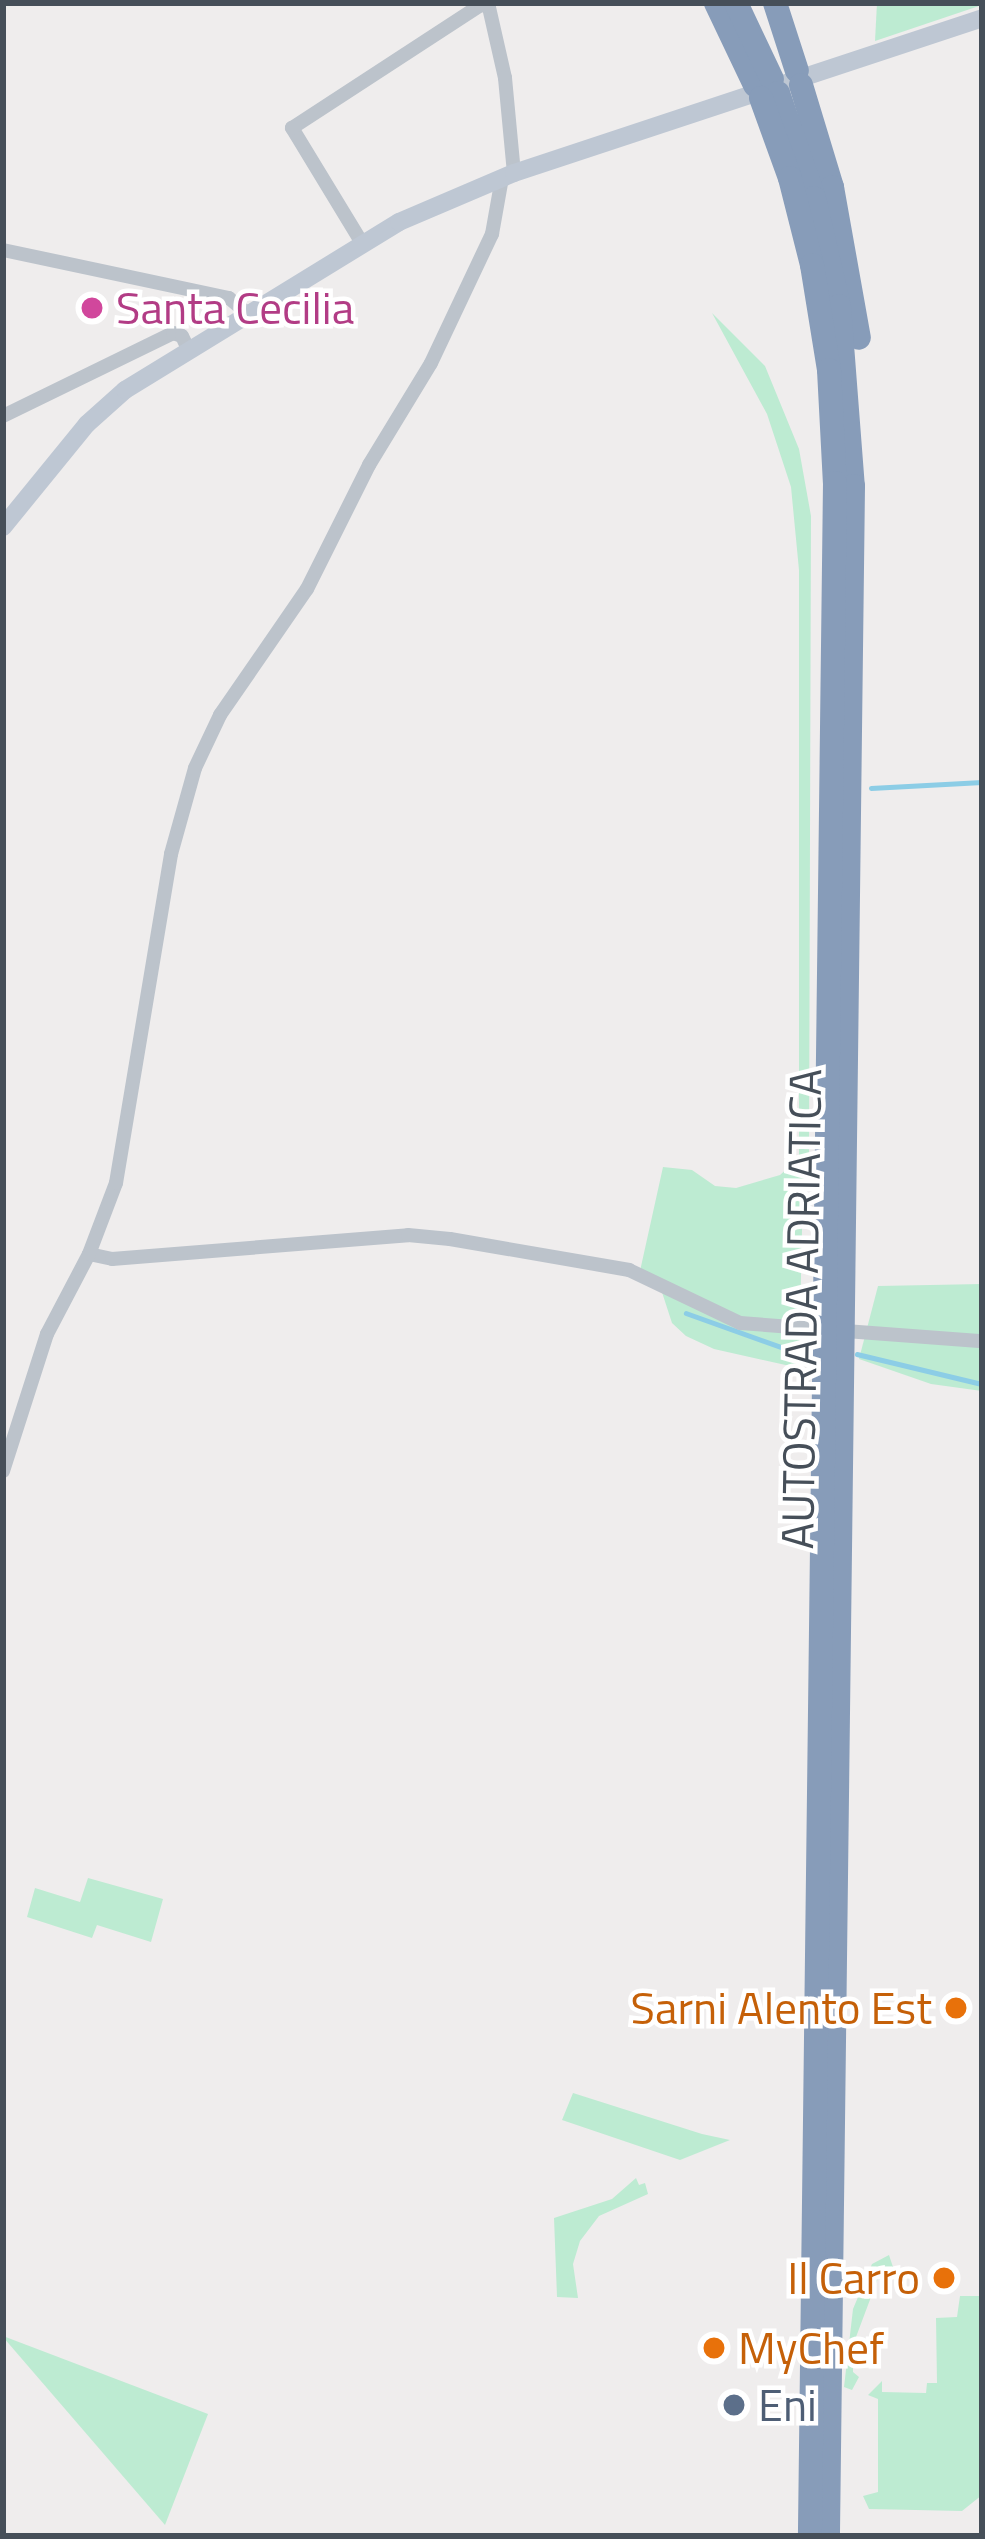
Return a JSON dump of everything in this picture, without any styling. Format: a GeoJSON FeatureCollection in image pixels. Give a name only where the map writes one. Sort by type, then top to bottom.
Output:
{"type":"FeatureCollection","features":[{"type":"Feature","properties":{"kind":"highway","name":"AUTOSTRADA ADRIATICA"},"geometry":{"type":"LineString","coordinates":[[716,3],[777,85],[790,178],[812,266],[829,370],[835,483],[811,2536]]}},
{"type":"Feature","properties":{"kind":"highway","name":"AUTOSTRADA ADRIATICA"},"geometry":{"type":"LineString","coordinates":[[736,3],[777,85],[814,198],[844,350],[852,454],[828,2536]]}},
{"type":"Feature","properties":{"kind":"highway"},"geometry":{"type":"LineString","coordinates":[[776,3],[777,85]]}},
{"type":"Feature","properties":{"kind":"street"},"geometry":{"type":"LineString","coordinates":[[3,1472],[47,1334],[89,1254],[116,1183],[171,854],[195,768],[220,716],[307,589],[369,465],[431,363],[492,234],[508,175],[506,78],[489,4],[292,128],[362,243]]}},
{"type":"Feature","properties":{"kind":"street"},"geometry":{"type":"LineString","coordinates":[[3,527],[103,408],[188,349],[362,243],[508,175],[982,18]]}},
{"type":"Feature","properties":{"kind":"street"},"geometry":{"type":"LineString","coordinates":[[3,250],[229,298],[247,313]]}},
{"type":"Feature","properties":{"kind":"street"},"geometry":{"type":"LineString","coordinates":[[3,416],[173,333],[182,336],[188,349]]}},
{"type":"Feature","properties":{"kind":"street"},"geometry":{"type":"LineString","coordinates":[[89,1254],[112,1259],[408,1235],[450,1239],[629,1270],[715,1316],[788,1330],[878,1331],[982,1341]]}},
{"type":"Feature","properties":{"kind":"green space"},"geometry":{"type":"Polygon","coordinates":[[[877,3],[982,3],[982,5],[875,41],[877,3]]]}},
{"type":"Feature","properties":{"kind":"green space"},"geometry":{"type":"Polygon","coordinates":[[[712,313],[765,366],[799,449],[811,516],[809,1158],[803,1184],[799,1368],[714,1349],[686,1336],[672,1323],[658,1280],[640,1271],[663,1167],[692,1170],[715,1186],[736,1188],[780,1175],[799,1158],[799,570],[791,487],[767,414],[712,313]]]}},
{"type":"Feature","properties":{"kind":"green space"},"geometry":{"type":"Polygon","coordinates":[[[982,1284],[982,1391],[931,1384],[859,1359],[878,1286],[982,1284]]]}},
{"type":"Feature","properties":{"kind":"green space"},"geometry":{"type":"Polygon","coordinates":[[[88,1878],[163,1899],[151,1942],[97,1925],[92,1938],[27,1917],[35,1888],[80,1902],[88,1878]]]}},
{"type":"Feature","properties":{"kind":"green space"},"geometry":{"type":"Polygon","coordinates":[[[573,2093],[730,2140],[680,2160],[562,2120],[573,2093]]]}},
{"type":"Feature","properties":{"kind":"green space"},"geometry":{"type":"Polygon","coordinates":[[[636,2178],[639,2185],[645,2183],[648,2194],[599,2216],[580,2241],[573,2264],[578,2298],[557,2297],[554,2218],[612,2199],[636,2178]]]}},
{"type":"Feature","properties":{"kind":"green space"},"geometry":{"type":"Polygon","coordinates":[[[889,2255],[892,2276],[880,2273],[853,2345],[853,2372],[859,2377],[852,2390],[844,2387],[853,2309],[872,2264],[889,2255]]]}},
{"type":"Feature","properties":{"kind":"green space"},"geometry":{"type":"Polygon","coordinates":[[[960,2296],[982,2296],[982,2495],[962,2511],[869,2509],[863,2496],[878,2492],[878,2399],[868,2395],[882,2381],[882,2392],[926,2393],[927,2383],[937,2383],[936,2318],[957,2317],[960,2296]]]}},
{"type":"Feature","properties":{"kind":"green space"},"geometry":{"type":"Polygon","coordinates":[[[3,2337],[208,2414],[165,2525],[3,2337]]]}},
{"type":"Feature","properties":{"kind":"waterway"},"geometry":{"type":"LineString","coordinates":[[871,788],[982,782]]}},
{"type":"Feature","properties":{"kind":"waterway"},"geometry":{"type":"LineString","coordinates":[[686,1313],[806,1356]]}},
{"type":"Feature","properties":{"kind":"waterway"},"geometry":{"type":"LineString","coordinates":[[857,1354],[982,1384]]}},
{"type":"Feature","properties":{"kind":"place","name":"Santa Cecilia"},"geometry":{"type":"Point","coordinates":[92,308]}},
{"type":"Feature","properties":{"kind":"place","name":"Sarni Alento Est"},"geometry":{"type":"Point","coordinates":[956,2008]}},
{"type":"Feature","properties":{"kind":"place","name":"Il Carro"},"geometry":{"type":"Point","coordinates":[944,2278]}},
{"type":"Feature","properties":{"kind":"place","name":"MyChef"},"geometry":{"type":"Point","coordinates":[714,2348]}},
{"type":"Feature","properties":{"kind":"place","name":"Eni"},"geometry":{"type":"Point","coordinates":[734,2405]}}]}
